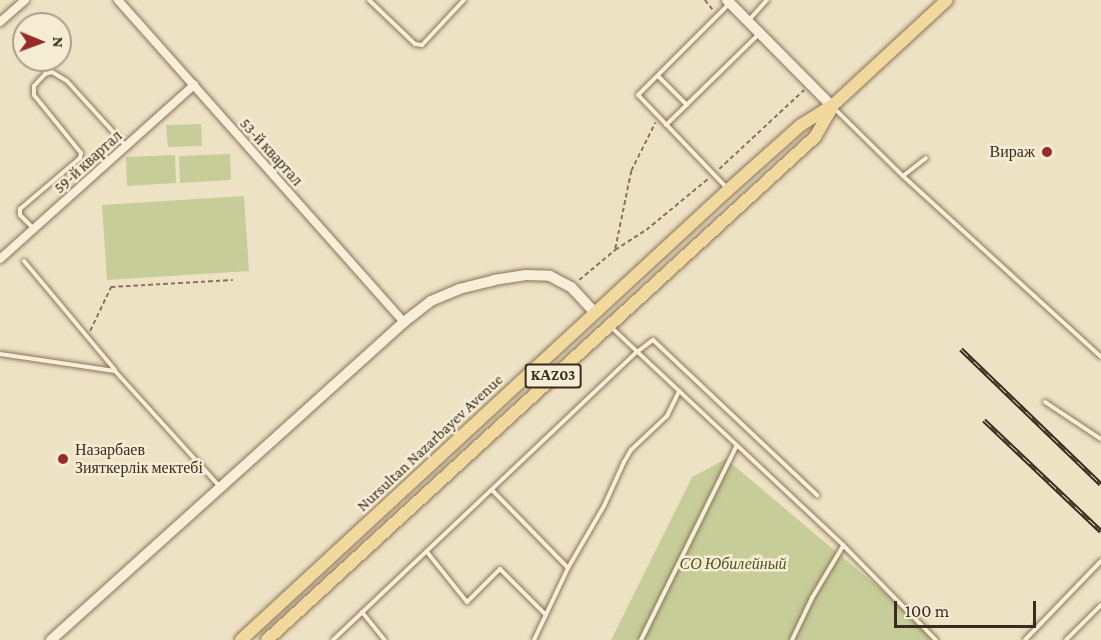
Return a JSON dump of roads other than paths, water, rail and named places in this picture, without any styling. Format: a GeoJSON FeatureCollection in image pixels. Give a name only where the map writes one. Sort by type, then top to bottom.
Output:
{"type":"FeatureCollection","features":[{"type":"Feature","properties":{"kind":"main road","name":"Nursultan Nazarbayev Avenue"},"geometry":{"type":"LineString","coordinates":[[241,640],[728,189],[801,125],[832,106],[947,0]]}},
{"type":"Feature","properties":{"kind":"main road","name":"Nursultan Nazarbayev Avenue"},"geometry":{"type":"LineString","coordinates":[[267,640],[815,137],[832,106]]}},
{"type":"Feature","properties":{"kind":"main road"},"geometry":{"type":"LineString","coordinates":[[595,313],[608,325]]}},
{"type":"Feature","properties":{"kind":"street"},"geometry":{"type":"LineString","coordinates":[[0,22],[24,0]]}},
{"type":"Feature","properties":{"kind":"street","name":"53-й квартал"},"geometry":{"type":"LineString","coordinates":[[118,0],[404,322]]}},
{"type":"Feature","properties":{"kind":"street"},"geometry":{"type":"LineString","coordinates":[[728,2],[832,106]]}},
{"type":"Feature","properties":{"kind":"street","name":"59-й квартал"},"geometry":{"type":"LineString","coordinates":[[3,256],[194,86]]}},
{"type":"Feature","properties":{"kind":"street"},"geometry":{"type":"LineString","coordinates":[[0,246],[3,256]]}},
{"type":"Feature","properties":{"kind":"street"},"geometry":{"type":"LineString","coordinates":[[51,640],[404,322],[431,301],[459,289],[494,280],[526,275],[550,276],[571,287],[595,313]]}},
{"type":"Feature","properties":{"kind":"lane"},"geometry":{"type":"LineString","coordinates":[[369,0],[415,44],[422,45],[464,0]]}},
{"type":"Feature","properties":{"kind":"lane"},"geometry":{"type":"LineString","coordinates":[[748,21],[767,0]]}},
{"type":"Feature","properties":{"kind":"lane"},"geometry":{"type":"LineString","coordinates":[[728,2],[717,16],[638,95],[728,189]]}},
{"type":"Feature","properties":{"kind":"lane"},"geometry":{"type":"LineString","coordinates":[[666,125],[760,33]]}},
{"type":"Feature","properties":{"kind":"lane"},"geometry":{"type":"LineString","coordinates":[[33,229],[20,215],[20,210],[80,158],[81,153],[34,95],[34,86],[45,74],[52,72],[67,81],[126,146]]}},
{"type":"Feature","properties":{"kind":"lane"},"geometry":{"type":"LineString","coordinates":[[658,76],[687,105]]}},
{"type":"Feature","properties":{"kind":"lane"},"geometry":{"type":"LineString","coordinates":[[832,106],[903,176],[1101,357]]}},
{"type":"Feature","properties":{"kind":"lane"},"geometry":{"type":"LineString","coordinates":[[903,176],[926,158]]}},
{"type":"Feature","properties":{"kind":"lane"},"geometry":{"type":"LineString","coordinates":[[24,261],[115,371],[220,488]]}},
{"type":"Feature","properties":{"kind":"lane"},"geometry":{"type":"LineString","coordinates":[[608,325],[843,545],[936,640]]}},
{"type":"Feature","properties":{"kind":"lane"},"geometry":{"type":"LineString","coordinates":[[333,640],[637,352],[653,340],[817,495]]}},
{"type":"Feature","properties":{"kind":"lane"},"geometry":{"type":"LineString","coordinates":[[0,354],[115,371]]}},
{"type":"Feature","properties":{"kind":"lane"},"geometry":{"type":"LineString","coordinates":[[534,640],[568,568],[604,506],[631,450],[662,422],[679,391]]}},
{"type":"Feature","properties":{"kind":"lane"},"geometry":{"type":"LineString","coordinates":[[1045,402],[1101,438]]}},
{"type":"Feature","properties":{"kind":"lane"},"geometry":{"type":"LineString","coordinates":[[641,640],[737,445]]}},
{"type":"Feature","properties":{"kind":"lane"},"geometry":{"type":"LineString","coordinates":[[492,490],[568,568]]}},
{"type":"Feature","properties":{"kind":"lane"},"geometry":{"type":"LineString","coordinates":[[792,640],[812,598],[843,545]]}},
{"type":"Feature","properties":{"kind":"lane"},"geometry":{"type":"LineString","coordinates":[[427,552],[467,602],[500,569],[546,615]]}},
{"type":"Feature","properties":{"kind":"lane"},"geometry":{"type":"LineString","coordinates":[[1025,640],[1101,561]]}},
{"type":"Feature","properties":{"kind":"lane"},"geometry":{"type":"LineString","coordinates":[[1066,640],[1101,605]]}},
{"type":"Feature","properties":{"kind":"lane"},"geometry":{"type":"LineString","coordinates":[[362,612],[385,640]]}},
{"type":"Feature","properties":{"kind":"railway"},"geometry":{"type":"LineString","coordinates":[[961,349],[1101,484]]}},
{"type":"Feature","properties":{"kind":"railway"},"geometry":{"type":"LineString","coordinates":[[984,420],[1101,531]]}},
{"type":"Feature","properties":{"kind":"place","name":"Вираж"},"geometry":{"type":"Point","coordinates":[1047,152]}},
{"type":"Feature","properties":{"kind":"place","name":"Назарбаев Зияткерлік мектебі"},"geometry":{"type":"Point","coordinates":[63,459]}},
{"type":"Feature","properties":{"kind":"park label","name":"СО Юбилейный"},"geometry":{"type":"Point","coordinates":[733,564]}}]}
